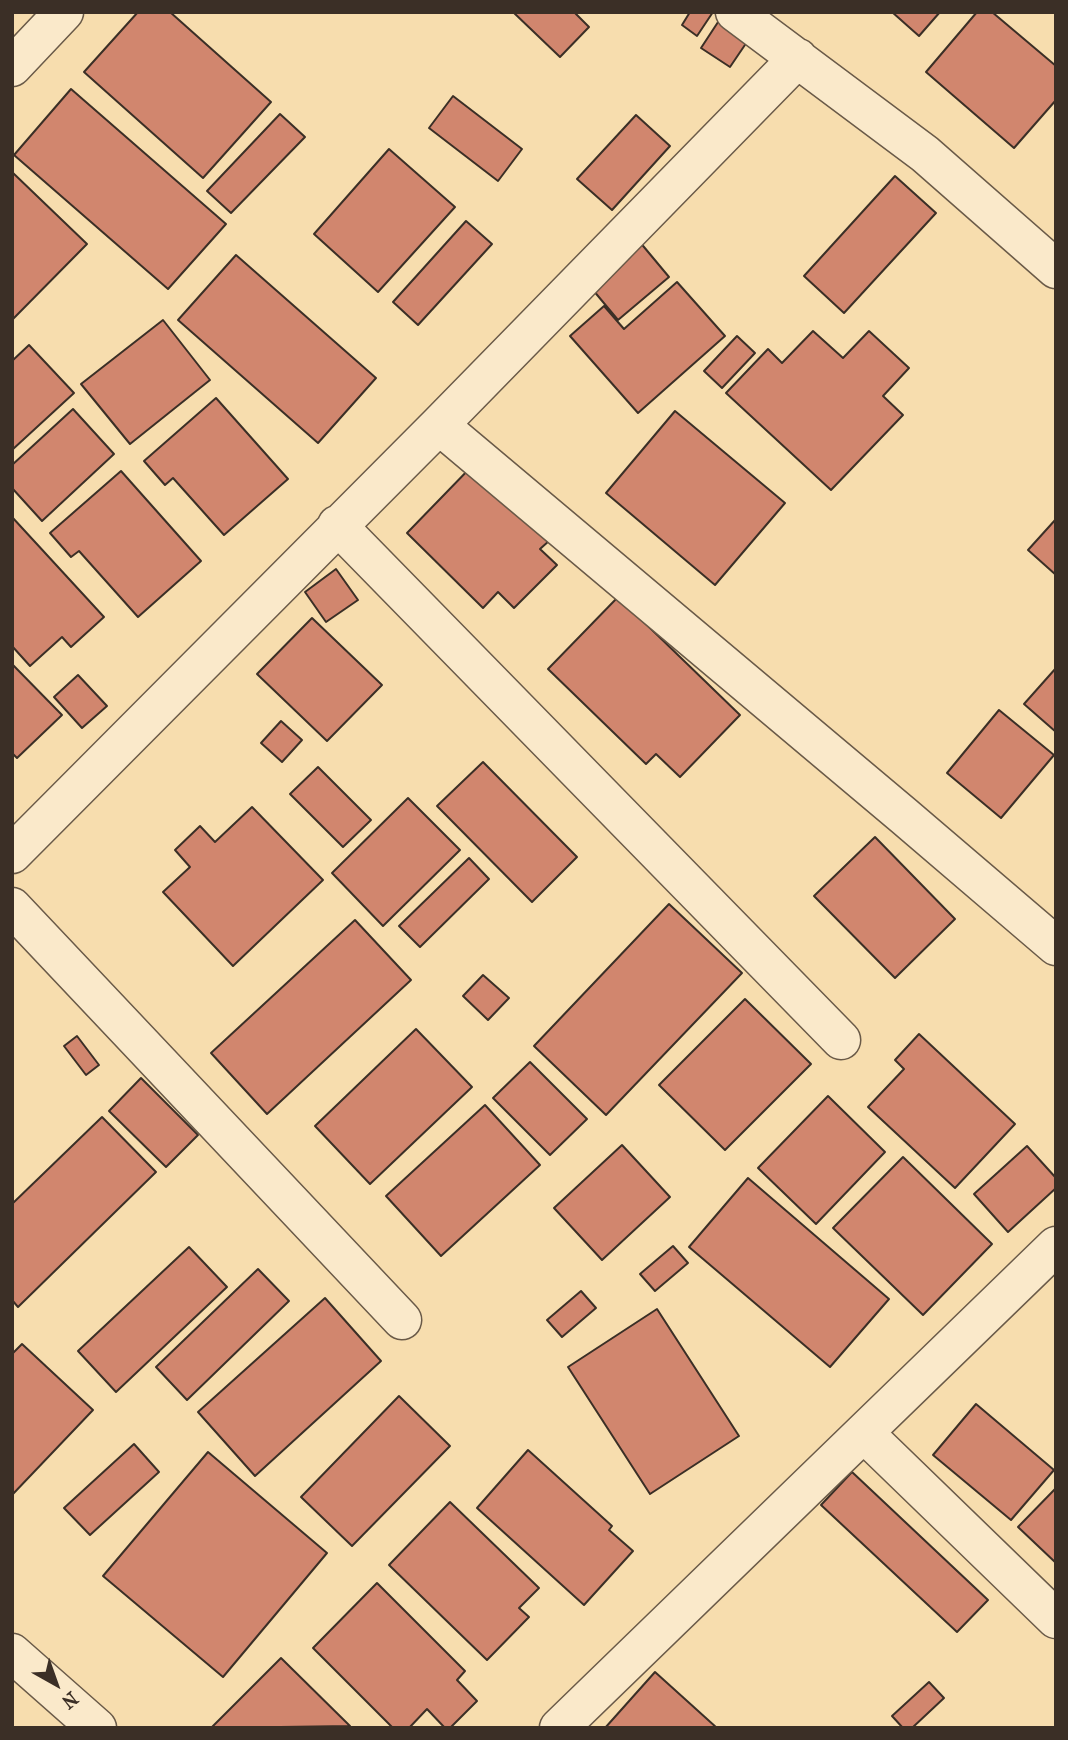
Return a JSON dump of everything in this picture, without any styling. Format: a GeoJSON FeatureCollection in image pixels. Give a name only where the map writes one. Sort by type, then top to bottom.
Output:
{"type":"FeatureCollection","features":[{"type":"Feature","properties":{"kind":"street"},"geometry":{"type":"LineString","coordinates":[[12,67],[64,12]]}},
{"type":"Feature","properties":{"kind":"street"},"geometry":{"type":"LineString","coordinates":[[735,12],[925,154],[1056,269]]}},
{"type":"Feature","properties":{"kind":"street"},"geometry":{"type":"LineString","coordinates":[[12,854],[439,425],[798,58]]}},
{"type":"Feature","properties":{"kind":"street"},"geometry":{"type":"LineString","coordinates":[[439,425],[1056,946]]}},
{"type":"Feature","properties":{"kind":"street"},"geometry":{"type":"LineString","coordinates":[[337,526],[841,1040]]}},
{"type":"Feature","properties":{"kind":"street"},"geometry":{"type":"LineString","coordinates":[[12,907],[402,1320]]}},
{"type":"Feature","properties":{"kind":"street"},"geometry":{"type":"LineString","coordinates":[[559,1728],[1056,1246]]}},
{"type":"Feature","properties":{"kind":"street"},"geometry":{"type":"LineString","coordinates":[[864,1433],[1056,1619]]}},
{"type":"Feature","properties":{"kind":"street"},"geometry":{"type":"LineString","coordinates":[[12,1653],[97,1728]]}},
{"type":"Feature","properties":{"kind":"building"},"geometry":{"type":"Polygon","coordinates":[[[138,12],[170,12],[271,102],[203,178],[84,72],[138,12]]]}},
{"type":"Feature","properties":{"kind":"building"},"geometry":{"type":"Polygon","coordinates":[[[513,12],[574,12],[589,27],[560,57],[513,12]]]}},
{"type":"Feature","properties":{"kind":"building"},"geometry":{"type":"Polygon","coordinates":[[[690,12],[713,12],[697,36],[682,25],[690,12]]]}},
{"type":"Feature","properties":{"kind":"building"},"geometry":{"type":"Polygon","coordinates":[[[892,12],[940,12],[919,36],[892,12]]]}},
{"type":"Feature","properties":{"kind":"building"},"geometry":{"type":"Polygon","coordinates":[[[977,12],[992,12],[1056,66],[1056,100],[1014,148],[926,72],[977,12]]]}},
{"type":"Feature","properties":{"kind":"building"},"geometry":{"type":"Polygon","coordinates":[[[722,16],[751,36],[730,67],[701,48],[722,16]]]}},
{"type":"Feature","properties":{"kind":"building"},"geometry":{"type":"Polygon","coordinates":[[[71,89],[226,224],[168,289],[14,155],[71,89]]]}},
{"type":"Feature","properties":{"kind":"building"},"geometry":{"type":"Polygon","coordinates":[[[453,96],[522,149],[498,181],[429,128],[453,96]]]}},
{"type":"Feature","properties":{"kind":"building"},"geometry":{"type":"Polygon","coordinates":[[[280,114],[305,137],[231,213],[207,191],[280,114]]]}},
{"type":"Feature","properties":{"kind":"building"},"geometry":{"type":"Polygon","coordinates":[[[636,115],[670,146],[612,210],[577,179],[636,115]]]}},
{"type":"Feature","properties":{"kind":"building"},"geometry":{"type":"Polygon","coordinates":[[[389,149],[455,207],[378,292],[314,234],[389,149]]]}},
{"type":"Feature","properties":{"kind":"building"},"geometry":{"type":"Polygon","coordinates":[[[12,172],[87,244],[12,320],[12,172]]]}},
{"type":"Feature","properties":{"kind":"building"},"geometry":{"type":"Polygon","coordinates":[[[895,176],[936,213],[844,313],[804,276],[895,176]]]}},
{"type":"Feature","properties":{"kind":"building"},"geometry":{"type":"Polygon","coordinates":[[[466,221],[492,244],[418,325],[393,302],[466,221]]]}},
{"type":"Feature","properties":{"kind":"building"},"geometry":{"type":"Polygon","coordinates":[[[639,241],[669,277],[618,320],[588,284],[639,241]]]}},
{"type":"Feature","properties":{"kind":"building"},"geometry":{"type":"Polygon","coordinates":[[[236,255],[376,378],[318,443],[178,320],[236,255]]]}},
{"type":"Feature","properties":{"kind":"building"},"geometry":{"type":"Polygon","coordinates":[[[677,282],[725,336],[638,413],[570,336],[604,306],[624,329],[677,282]]]}},
{"type":"Feature","properties":{"kind":"building"},"geometry":{"type":"Polygon","coordinates":[[[163,320],[210,380],[130,444],[81,384],[163,320]]]}},
{"type":"Feature","properties":{"kind":"building"},"geometry":{"type":"Polygon","coordinates":[[[813,331],[843,358],[869,331],[909,368],[883,396],[903,415],[831,490],[726,393],[768,349],[782,363],[813,331]]]}},
{"type":"Feature","properties":{"kind":"building"},"geometry":{"type":"Polygon","coordinates":[[[737,336],[755,353],[722,388],[704,371],[737,336]]]}},
{"type":"Feature","properties":{"kind":"building"},"geometry":{"type":"Polygon","coordinates":[[[29,345],[74,393],[12,450],[12,361],[29,345]]]}},
{"type":"Feature","properties":{"kind":"building"},"geometry":{"type":"Polygon","coordinates":[[[216,398],[288,479],[224,535],[173,478],[165,485],[144,461],[216,398]]]}},
{"type":"Feature","properties":{"kind":"building"},"geometry":{"type":"Polygon","coordinates":[[[73,409],[114,454],[42,521],[12,488],[12,465],[73,409]]]}},
{"type":"Feature","properties":{"kind":"building"},"geometry":{"type":"Polygon","coordinates":[[[675,411],[785,503],[715,585],[606,493],[675,411]]]}},
{"type":"Feature","properties":{"kind":"building"},"geometry":{"type":"Polygon","coordinates":[[[473,465],[550,540],[540,549],[557,565],[514,608],[498,592],[483,608],[407,533],[473,465]]]}},
{"type":"Feature","properties":{"kind":"building"},"geometry":{"type":"Polygon","coordinates":[[[121,471],[201,561],[138,617],[79,551],[71,557],[50,533],[121,471]]]}},
{"type":"Feature","properties":{"kind":"building"},"geometry":{"type":"Polygon","coordinates":[[[12,517],[104,617],[71,647],[62,637],[30,666],[12,646],[12,517]]]}},
{"type":"Feature","properties":{"kind":"building"},"geometry":{"type":"Polygon","coordinates":[[[1056,519],[1056,575],[1028,550],[1056,519]]]}},
{"type":"Feature","properties":{"kind":"building"},"geometry":{"type":"Polygon","coordinates":[[[336,569],[358,600],[326,622],[305,592],[336,569]]]}},
{"type":"Feature","properties":{"kind":"building"},"geometry":{"type":"Polygon","coordinates":[[[618,597],[740,715],[680,777],[656,754],[646,764],[548,669],[618,597]]]}},
{"type":"Feature","properties":{"kind":"building"},"geometry":{"type":"Polygon","coordinates":[[[312,618],[382,685],[327,741],[257,674],[312,618]]]}},
{"type":"Feature","properties":{"kind":"building"},"geometry":{"type":"Polygon","coordinates":[[[12,664],[62,715],[17,758],[12,753],[12,664]]]}},
{"type":"Feature","properties":{"kind":"building"},"geometry":{"type":"Polygon","coordinates":[[[1056,668],[1056,732],[1024,704],[1056,668]]]}},
{"type":"Feature","properties":{"kind":"building"},"geometry":{"type":"Polygon","coordinates":[[[78,675],[107,706],[82,728],[54,697],[78,675]]]}},
{"type":"Feature","properties":{"kind":"building"},"geometry":{"type":"Polygon","coordinates":[[[999,710],[1054,755],[1001,818],[947,773],[999,710]]]}},
{"type":"Feature","properties":{"kind":"building"},"geometry":{"type":"Polygon","coordinates":[[[281,721],[302,740],[282,762],[261,743],[281,721]]]}},
{"type":"Feature","properties":{"kind":"building"},"geometry":{"type":"Polygon","coordinates":[[[483,762],[577,857],[532,902],[437,806],[483,762]]]}},
{"type":"Feature","properties":{"kind":"building"},"geometry":{"type":"Polygon","coordinates":[[[318,767],[371,820],[343,847],[290,794],[318,767]]]}},
{"type":"Feature","properties":{"kind":"building"},"geometry":{"type":"Polygon","coordinates":[[[408,798],[460,850],[383,926],[332,873],[408,798]]]}},
{"type":"Feature","properties":{"kind":"building"},"geometry":{"type":"Polygon","coordinates":[[[252,807],[323,880],[233,966],[163,892],[190,867],[175,850],[200,826],[215,842],[252,807]]]}},
{"type":"Feature","properties":{"kind":"building"},"geometry":{"type":"Polygon","coordinates":[[[875,837],[955,919],[895,978],[814,896],[875,837]]]}},
{"type":"Feature","properties":{"kind":"building"},"geometry":{"type":"Polygon","coordinates":[[[469,858],[489,879],[420,947],[399,926],[469,858]]]}},
{"type":"Feature","properties":{"kind":"building"},"geometry":{"type":"Polygon","coordinates":[[[669,904],[742,973],[606,1115],[534,1046],[669,904]]]}},
{"type":"Feature","properties":{"kind":"building"},"geometry":{"type":"Polygon","coordinates":[[[355,920],[411,980],[267,1114],[211,1053],[355,920]]]}},
{"type":"Feature","properties":{"kind":"building"},"geometry":{"type":"Polygon","coordinates":[[[483,975],[509,998],[488,1020],[463,996],[483,975]]]}},
{"type":"Feature","properties":{"kind":"building"},"geometry":{"type":"Polygon","coordinates":[[[745,999],[811,1064],[725,1150],[659,1085],[745,999]]]}},
{"type":"Feature","properties":{"kind":"building"},"geometry":{"type":"Polygon","coordinates":[[[416,1029],[472,1087],[370,1184],[315,1126],[416,1029]]]}},
{"type":"Feature","properties":{"kind":"building"},"geometry":{"type":"Polygon","coordinates":[[[919,1034],[1015,1124],[955,1188],[868,1107],[904,1069],[895,1060],[919,1034]]]}},
{"type":"Feature","properties":{"kind":"building"},"geometry":{"type":"Polygon","coordinates":[[[77,1036],[99,1065],[86,1075],[64,1046],[77,1036]]]}},
{"type":"Feature","properties":{"kind":"building"},"geometry":{"type":"Polygon","coordinates":[[[530,1062],[587,1119],[550,1155],[493,1098],[530,1062]]]}},
{"type":"Feature","properties":{"kind":"building"},"geometry":{"type":"Polygon","coordinates":[[[141,1078],[198,1135],[166,1167],[109,1111],[141,1078]]]}},
{"type":"Feature","properties":{"kind":"building"},"geometry":{"type":"Polygon","coordinates":[[[828,1096],[885,1152],[816,1224],[758,1168],[828,1096]]]}},
{"type":"Feature","properties":{"kind":"building"},"geometry":{"type":"Polygon","coordinates":[[[485,1105],[540,1165],[441,1256],[386,1196],[485,1105]]]}},
{"type":"Feature","properties":{"kind":"building"},"geometry":{"type":"Polygon","coordinates":[[[102,1117],[156,1172],[18,1307],[12,1300],[12,1204],[102,1117]]]}},
{"type":"Feature","properties":{"kind":"building"},"geometry":{"type":"Polygon","coordinates":[[[622,1145],[670,1197],[602,1260],[554,1208],[622,1145]]]}},
{"type":"Feature","properties":{"kind":"building"},"geometry":{"type":"Polygon","coordinates":[[[1027,1146],[1056,1178],[1056,1188],[1008,1232],[974,1194],[1027,1146]]]}},
{"type":"Feature","properties":{"kind":"building"},"geometry":{"type":"Polygon","coordinates":[[[903,1157],[992,1244],[923,1315],[833,1228],[903,1157]]]}},
{"type":"Feature","properties":{"kind":"building"},"geometry":{"type":"Polygon","coordinates":[[[748,1178],[889,1299],[830,1367],[689,1247],[748,1178]]]}},
{"type":"Feature","properties":{"kind":"building"},"geometry":{"type":"Polygon","coordinates":[[[673,1246],[688,1263],[655,1291],[640,1274],[673,1246]]]}},
{"type":"Feature","properties":{"kind":"building"},"geometry":{"type":"Polygon","coordinates":[[[189,1247],[227,1287],[116,1392],[78,1351],[189,1247]]]}},
{"type":"Feature","properties":{"kind":"building"},"geometry":{"type":"Polygon","coordinates":[[[258,1269],[289,1301],[187,1400],[156,1367],[258,1269]]]}},
{"type":"Feature","properties":{"kind":"building"},"geometry":{"type":"Polygon","coordinates":[[[581,1291],[596,1308],[562,1337],[547,1320],[581,1291]]]}},
{"type":"Feature","properties":{"kind":"building"},"geometry":{"type":"Polygon","coordinates":[[[325,1298],[381,1361],[255,1476],[198,1412],[325,1298]]]}},
{"type":"Feature","properties":{"kind":"building"},"geometry":{"type":"Polygon","coordinates":[[[657,1309],[739,1436],[650,1494],[568,1367],[657,1309]]]}},
{"type":"Feature","properties":{"kind":"building"},"geometry":{"type":"Polygon","coordinates":[[[22,1344],[93,1410],[12,1495],[12,1354],[22,1344]]]}},
{"type":"Feature","properties":{"kind":"building"},"geometry":{"type":"Polygon","coordinates":[[[399,1396],[450,1446],[352,1546],[301,1497],[399,1396]]]}},
{"type":"Feature","properties":{"kind":"building"},"geometry":{"type":"Polygon","coordinates":[[[976,1404],[1054,1470],[1011,1520],[933,1455],[976,1404]]]}},
{"type":"Feature","properties":{"kind":"building"},"geometry":{"type":"Polygon","coordinates":[[[134,1444],[159,1472],[90,1535],[64,1508],[134,1444]]]}},
{"type":"Feature","properties":{"kind":"building"},"geometry":{"type":"Polygon","coordinates":[[[528,1450],[612,1526],[609,1530],[633,1551],[584,1605],[477,1508],[528,1450]]]}},
{"type":"Feature","properties":{"kind":"building"},"geometry":{"type":"Polygon","coordinates":[[[208,1452],[327,1553],[223,1677],[103,1576],[208,1452]]]}},
{"type":"Feature","properties":{"kind":"building"},"geometry":{"type":"Polygon","coordinates":[[[852,1472],[988,1600],[957,1632],[821,1505],[852,1472]]]}},
{"type":"Feature","properties":{"kind":"building"},"geometry":{"type":"Polygon","coordinates":[[[1056,1488],[1056,1563],[1018,1527],[1056,1488]]]}},
{"type":"Feature","properties":{"kind":"building"},"geometry":{"type":"Polygon","coordinates":[[[450,1502],[539,1588],[519,1608],[529,1617],[487,1660],[389,1565],[450,1502]]]}},
{"type":"Feature","properties":{"kind":"building"},"geometry":{"type":"Polygon","coordinates":[[[377,1583],[465,1671],[457,1680],[477,1701],[450,1728],[445,1728],[427,1709],[409,1728],[393,1728],[313,1648],[377,1583]]]}},
{"type":"Feature","properties":{"kind":"building"},"geometry":{"type":"Polygon","coordinates":[[[281,1658],[350,1726],[211,1728],[281,1658]]]}},
{"type":"Feature","properties":{"kind":"building"},"geometry":{"type":"Polygon","coordinates":[[[655,1672],[717,1728],[605,1728],[655,1672]]]}},
{"type":"Feature","properties":{"kind":"building"},"geometry":{"type":"Polygon","coordinates":[[[929,1682],[944,1698],[912,1728],[903,1728],[892,1716],[929,1682]]]}}]}
